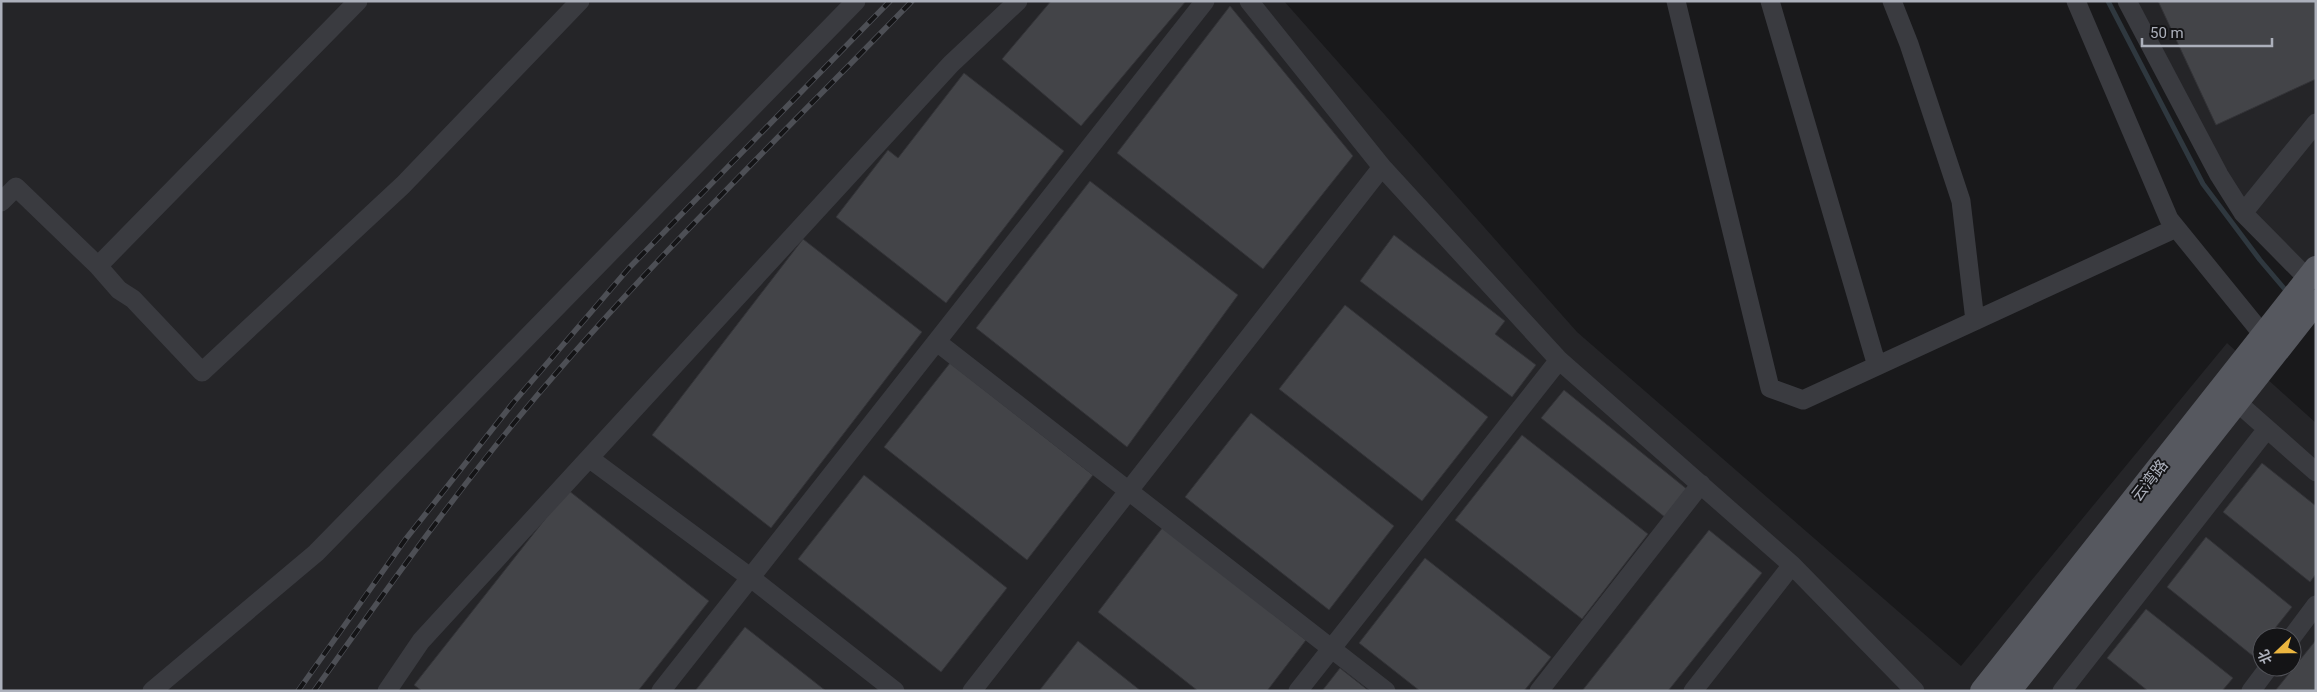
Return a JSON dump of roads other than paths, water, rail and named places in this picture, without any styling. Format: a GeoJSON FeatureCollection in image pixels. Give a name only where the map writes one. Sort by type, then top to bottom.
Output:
{"type":"FeatureCollection","features":[{"type":"Feature","properties":{"kind":"main road","name":"云湾路"},"geometry":{"type":"LineString","coordinates":[[1982,691],[2279,328],[2311,284]]}},
{"type":"Feature","properties":{"kind":"main road","name":"云湾路"},"geometry":{"type":"LineString","coordinates":[[2009,691],[2238,402],[2279,328]]}},
{"type":"Feature","properties":{"kind":"street"},"geometry":{"type":"LineString","coordinates":[[98,266],[358,1]]}},
{"type":"Feature","properties":{"kind":"street"},"geometry":{"type":"LineString","coordinates":[[1,202],[16,187],[98,266],[119,290],[133,299],[202,372],[402,185],[580,1]]}},
{"type":"Feature","properties":{"kind":"street"},"geometry":{"type":"LineString","coordinates":[[152,691],[316,553],[856,1]]}},
{"type":"Feature","properties":{"kind":"street"},"geometry":{"type":"LineString","coordinates":[[387,691],[421,641],[951,64],[1018,1]]}},
{"type":"Feature","properties":{"kind":"street"},"geometry":{"type":"LineString","coordinates":[[661,691],[1205,1]]}},
{"type":"Feature","properties":{"kind":"street"},"geometry":{"type":"LineString","coordinates":[[1249,1],[1382,167],[1559,360],[1792,565],[1915,691]]}},
{"type":"Feature","properties":{"kind":"street"},"geometry":{"type":"LineString","coordinates":[[1676,1],[1770,388],[1803,400],[2176,228]]}},
{"type":"Feature","properties":{"kind":"street"},"geometry":{"type":"LineString","coordinates":[[1770,1],[1877,366]]}},
{"type":"Feature","properties":{"kind":"street"},"geometry":{"type":"LineString","coordinates":[[1892,1],[1910,44],[1961,202],[1975,321]]}},
{"type":"Feature","properties":{"kind":"street"},"geometry":{"type":"LineString","coordinates":[[2076,1],[2169,219],[2279,328]]}},
{"type":"Feature","properties":{"kind":"street"},"geometry":{"type":"LineString","coordinates":[[2127,1],[2219,175],[2243,213],[2311,284]]}},
{"type":"Feature","properties":{"kind":"street"},"geometry":{"type":"LineString","coordinates":[[2243,213],[2316,122]]}},
{"type":"Feature","properties":{"kind":"street"},"geometry":{"type":"LineString","coordinates":[[972,691],[1382,167]]}},
{"type":"Feature","properties":{"kind":"street"},"geometry":{"type":"LineString","coordinates":[[936,342],[1332,647],[1386,691]]}},
{"type":"Feature","properties":{"kind":"street"},"geometry":{"type":"LineString","coordinates":[[1298,691],[1559,360]]}},
{"type":"Feature","properties":{"kind":"street"},"geometry":{"type":"LineString","coordinates":[[2238,402],[2316,472]]}},
{"type":"Feature","properties":{"kind":"street"},"geometry":{"type":"LineString","coordinates":[[2062,691],[2267,429]]}},
{"type":"Feature","properties":{"kind":"street"},"geometry":{"type":"LineString","coordinates":[[589,458],[751,578],[896,691]]}},
{"type":"Feature","properties":{"kind":"street"},"geometry":{"type":"LineString","coordinates":[[1539,691],[1701,484]]}},
{"type":"Feature","properties":{"kind":"street"},"geometry":{"type":"LineString","coordinates":[[1693,691],[1792,565]]}},
{"type":"Feature","properties":{"kind":"street"},"geometry":{"type":"LineString","coordinates":[[2300,627],[2316,606]]}},
{"type":"Feature","properties":{"kind":"street"},"geometry":{"type":"LineString","coordinates":[[2251,691],[2262,677]]}},
{"type":"Feature","properties":{"kind":"waterway"},"geometry":{"type":"LineString","coordinates":[[2108,1],[2203,184],[2260,260],[2288,293]]}},
{"type":"Feature","properties":{"kind":"railway"},"geometry":{"type":"LineString","coordinates":[[298,691],[405,540],[513,403],[629,268],[890,1]]}},
{"type":"Feature","properties":{"kind":"railway"},"geometry":{"type":"LineString","coordinates":[[314,691],[416,549],[524,411],[617,305],[665,254],[912,1]]}}]}
